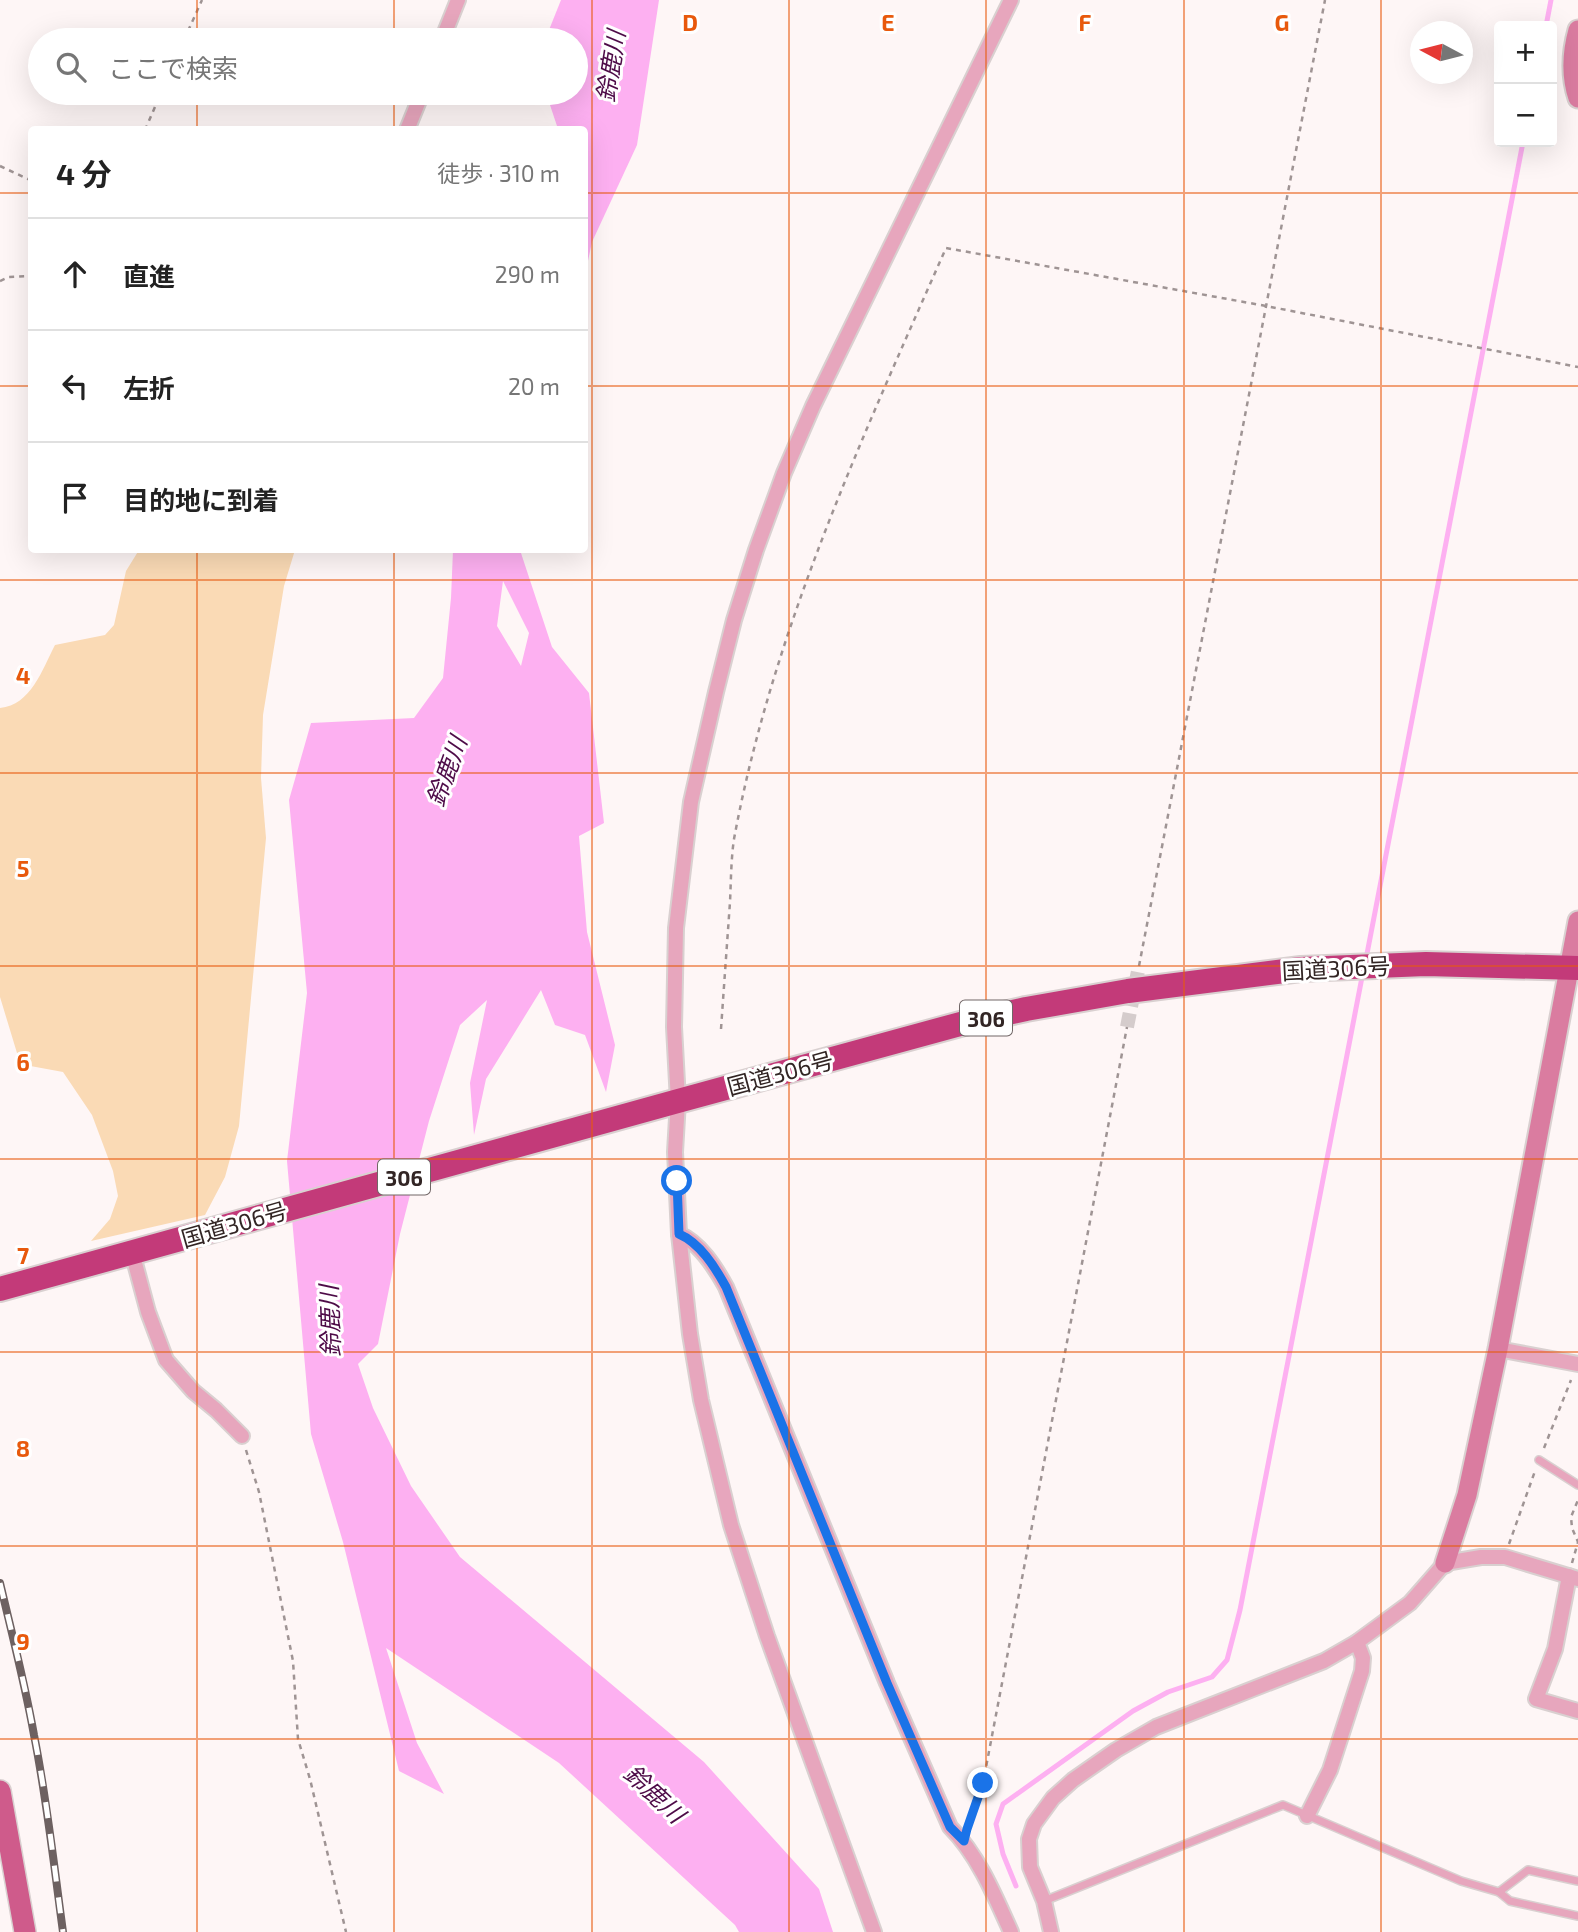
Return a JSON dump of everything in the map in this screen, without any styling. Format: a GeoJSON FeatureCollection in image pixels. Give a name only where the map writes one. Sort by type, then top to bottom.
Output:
{"type":"FeatureCollection","features":[{"type":"Feature","properties":{"kind":"highway","name":"国道306号"},"geometry":{"type":"LineString","coordinates":[[0,1289],[669,1103],[964,1023],[1026,1009],[1128,991],[1301,969],[1426,964],[1573,968]]}},
{"type":"Feature","properties":{"kind":"main road"},"geometry":{"type":"LineString","coordinates":[[0,1791],[25,1932]]}},
{"type":"Feature","properties":{"kind":"street"},"geometry":{"type":"LineString","coordinates":[[447,28],[458,0]]}},
{"type":"Feature","properties":{"kind":"street"},"geometry":{"type":"LineString","coordinates":[[874,1932],[767,1636],[731,1525],[699,1387],[679,1234],[675,1152],[669,1103],[676,928],[691,802],[734,620],[756,550],[813,406],[1011,0]]}},
{"type":"Feature","properties":{"kind":"street"},"geometry":{"type":"LineString","coordinates":[[1578,30],[1574,47],[1575,88],[1578,98]]}},
{"type":"Feature","properties":{"kind":"street"},"geometry":{"type":"LineString","coordinates":[[409,126],[417,105]]}},
{"type":"Feature","properties":{"kind":"street"},"geometry":{"type":"LineString","coordinates":[[1051,1932],[1044,1901],[1030,1867],[1029,1839],[1034,1824],[1053,1798],[1073,1780],[1116,1750],[1156,1727],[1324,1661],[1357,1642],[1410,1603],[1446,1563],[1467,1495],[1498,1349],[1573,968],[1578,921]]}},
{"type":"Feature","properties":{"kind":"street"},"geometry":{"type":"LineString","coordinates":[[679,1234],[691,1239],[718,1272],[726,1287],[887,1683],[950,1827],[964,1841],[998,1901],[1011,1932]]}},
{"type":"Feature","properties":{"kind":"street"},"geometry":{"type":"LineString","coordinates":[[130,1253],[166,1360],[193,1391],[242,1436]]}},
{"type":"Feature","properties":{"kind":"street"},"geometry":{"type":"LineString","coordinates":[[1498,1349],[1578,1364]]}},
{"type":"Feature","properties":{"kind":"street"},"geometry":{"type":"LineString","coordinates":[[1446,1563],[1481,1557],[1505,1557],[1574,1578],[1555,1649],[1536,1699],[1578,1712]]}},
{"type":"Feature","properties":{"kind":"street"},"geometry":{"type":"LineString","coordinates":[[1307,1816],[1330,1770],[1362,1671],[1363,1658],[1357,1642]]}},
{"type":"Feature","properties":{"kind":"lane"},"geometry":{"type":"LineString","coordinates":[[1539,1460],[1578,1485]]}},
{"type":"Feature","properties":{"kind":"lane"},"geometry":{"type":"LineString","coordinates":[[1044,1901],[1283,1805],[1461,1881],[1499,1892],[1510,1901],[1578,1916]]}},
{"type":"Feature","properties":{"kind":"lane"},"geometry":{"type":"LineString","coordinates":[[1499,1892],[1528,1870],[1578,1881]]}},
{"type":"Feature","properties":{"kind":"path"},"geometry":{"type":"LineString","coordinates":[[189,28],[202,0]]}},
{"type":"Feature","properties":{"kind":"path"},"geometry":{"type":"LineString","coordinates":[[1139,967],[1325,0]]}},
{"type":"Feature","properties":{"kind":"path"},"geometry":{"type":"LineString","coordinates":[[147,126],[156,105]]}},
{"type":"Feature","properties":{"kind":"path"},"geometry":{"type":"LineString","coordinates":[[0,166],[28,179]]}},
{"type":"Feature","properties":{"kind":"path"},"geometry":{"type":"LineString","coordinates":[[721,1029],[734,841],[758,737],[788,633],[813,561],[870,420],[946,248],[1578,366]]}},
{"type":"Feature","properties":{"kind":"path"},"geometry":{"type":"LineString","coordinates":[[0,281],[9,277],[28,276]]}},
{"type":"Feature","properties":{"kind":"path"},"geometry":{"type":"LineString","coordinates":[[964,1841],[983,1783],[1128,1027]]}},
{"type":"Feature","properties":{"kind":"path"},"geometry":{"type":"LineString","coordinates":[[242,1436],[260,1492],[293,1661],[298,1739],[346,1932]]}},
{"type":"Feature","properties":{"kind":"path"},"geometry":{"type":"LineString","coordinates":[[1574,1578],[1577,1542],[1571,1517],[1578,1500]]}},
{"type":"Feature","properties":{"kind":"shaded area"},"geometry":{"type":"Polygon","coordinates":[[[137,553],[294,553],[284,586],[263,715],[261,778],[266,838],[239,1126],[225,1177],[205,1215],[91,1241],[110,1219],[118,1196],[113,1171],[92,1115],[63,1072],[25,1065],[17,1053],[0,997],[0,708],[11,705],[28,693],[55,645],[105,635],[114,625],[126,571],[137,553]]]}},
{"type":"Feature","properties":{"kind":"water","name":"鈴鹿川"},"geometry":{"type":"Polygon","coordinates":[[[561,0],[659,0],[637,145],[592,242],[588,261],[588,126],[557,126],[550,105],[588,105],[588,28],[550,28],[561,0]]]}},
{"type":"Feature","properties":{"kind":"water","name":"鈴鹿川"},"geometry":{"type":"Polygon","coordinates":[[[453,553],[521,553],[552,647],[589,693],[604,823],[579,836],[587,932],[615,1045],[606,1092],[585,1035],[555,1025],[541,990],[486,1079],[474,1135],[470,1083],[487,1000],[460,1025],[429,1121],[400,1234],[378,1344],[358,1364],[373,1408],[411,1486],[460,1557],[704,1762],[819,1889],[833,1932],[739,1932],[735,1925],[559,1763],[386,1648],[417,1743],[444,1794],[399,1771],[343,1542],[311,1434],[287,1161],[307,993],[289,800],[311,723],[414,718],[443,678],[453,553]],[[503,581],[497,626],[521,666],[529,633],[503,581]]]}},
{"type":"Feature","properties":{"kind":"waterway"},"geometry":{"type":"LineString","coordinates":[[1547,21],[1551,0]]}},
{"type":"Feature","properties":{"kind":"waterway"},"geometry":{"type":"LineString","coordinates":[[1366,959],[1522,147]]}},
{"type":"Feature","properties":{"kind":"waterway"},"geometry":{"type":"LineString","coordinates":[[1016,1886],[1003,1854],[996,1824],[1003,1804],[1133,1711],[1168,1692],[1212,1677],[1227,1660],[1240,1610],[1363,972]]}},
{"type":"Feature","properties":{"kind":"tunnel"},"geometry":{"type":"LineString","coordinates":[[1127,1027],[1139,966]]}},
{"type":"Feature","properties":{"kind":"railway"},"geometry":{"type":"LineString","coordinates":[[0,1583],[39,1759],[63,1932]]}},
{"type":"Feature","properties":{"kind":"route"},"geometry":{"type":"LineString","coordinates":[[677,1181],[679,1234],[691,1239],[718,1272],[726,1287],[887,1683],[950,1827],[964,1841],[983,1783]]}}]}
